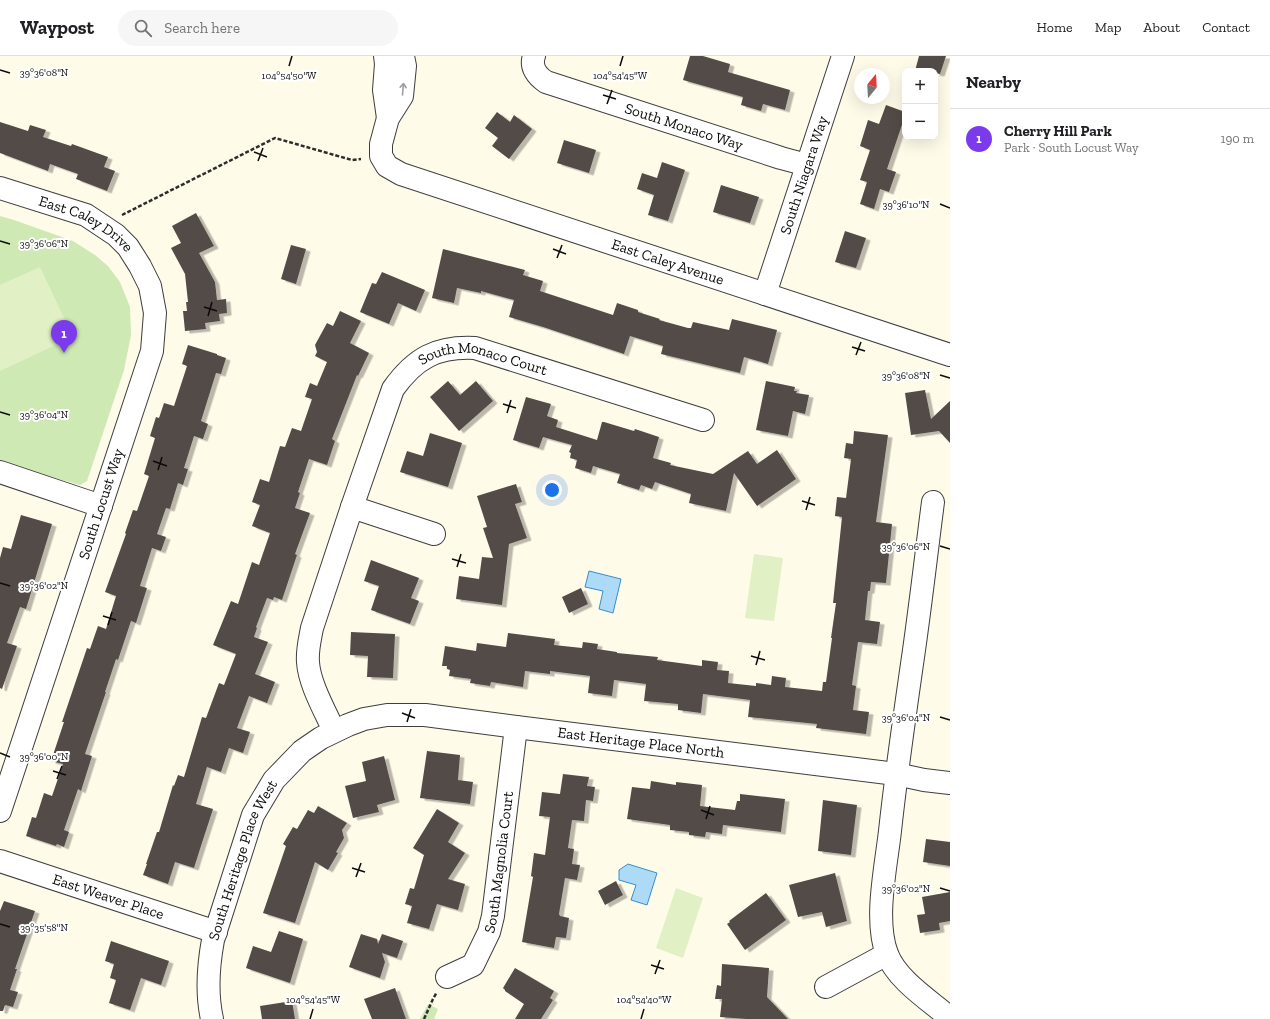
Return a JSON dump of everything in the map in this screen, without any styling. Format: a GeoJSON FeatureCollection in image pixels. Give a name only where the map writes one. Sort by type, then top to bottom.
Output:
{"type":"FeatureCollection","features":[{"type":"Feature","properties":{"kind":"street"},"geometry":{"type":"LineString","coordinates":[[385,56],[386,64],[384,90],[388,118]]}},
{"type":"Feature","properties":{"kind":"street"},"geometry":{"type":"LineString","coordinates":[[388,118],[402,96],[405,66],[403,56]]}},
{"type":"Feature","properties":{"kind":"street","name":"South Monaco Way"},"geometry":{"type":"LineString","coordinates":[[534,56],[534,69],[539,77],[546,82],[781,158],[807,165]]}},
{"type":"Feature","properties":{"kind":"street","name":"South Niagara Way"},"geometry":{"type":"LineString","coordinates":[[765,294],[843,56]]}},
{"type":"Feature","properties":{"kind":"street","name":"East Caley Avenue"},"geometry":{"type":"LineString","coordinates":[[388,118],[381,144],[381,156],[387,166],[401,174],[950,354]]}},
{"type":"Feature","properties":{"kind":"street","name":"East Caley Drive"},"geometry":{"type":"LineString","coordinates":[[0,188],[86,215],[102,225],[128,247],[150,286]]}},
{"type":"Feature","properties":{"kind":"street","name":"South Locust Way"},"geometry":{"type":"LineString","coordinates":[[0,811],[152,352],[155,313],[150,286]]}},
{"type":"Feature","properties":{"kind":"street","name":"South Monaco Court"},"geometry":{"type":"LineString","coordinates":[[334,731],[310,677],[308,649],[312,628],[393,389],[403,375],[416,362],[431,354],[446,349],[462,347],[475,348],[703,420]]}},
{"type":"Feature","properties":{"kind":"street"},"geometry":{"type":"LineString","coordinates":[[0,472],[101,506]]}},
{"type":"Feature","properties":{"kind":"street"},"geometry":{"type":"LineString","coordinates":[[933,502],[896,774],[883,892],[881,930],[887,954],[891,963],[902,978],[939,1015]]}},
{"type":"Feature","properties":{"kind":"street"},"geometry":{"type":"LineString","coordinates":[[352,507],[434,534]]}},
{"type":"Feature","properties":{"kind":"street","name":"East Heritage Place North"},"geometry":{"type":"LineString","coordinates":[[334,731],[364,719],[386,715],[425,715],[896,774],[924,780],[950,783]]}},
{"type":"Feature","properties":{"kind":"street","name":"South Magnolia Court"},"geometry":{"type":"LineString","coordinates":[[447,978],[473,965],[489,932],[516,727]]}},
{"type":"Feature","properties":{"kind":"street","name":"South Heritage Place West"},"geometry":{"type":"LineString","coordinates":[[212,1019],[207,984],[209,958],[213,940],[254,815],[267,790],[287,765],[302,751],[334,731]]}},
{"type":"Feature","properties":{"kind":"street","name":"East Weaver Place"},"geometry":{"type":"LineString","coordinates":[[0,862],[216,932]]}},
{"type":"Feature","properties":{"kind":"street"},"geometry":{"type":"LineString","coordinates":[[826,987],[887,954]]}},
{"type":"Feature","properties":{"kind":"path"},"geometry":{"type":"LineString","coordinates":[[102,225],[275,138],[352,160],[361,159]]}},
{"type":"Feature","properties":{"kind":"path"},"geometry":{"type":"LineString","coordinates":[[424,1019],[433,999],[447,978]]}},
{"type":"Feature","properties":{"kind":"green space"},"geometry":{"type":"Polygon","coordinates":[[[0,216],[73,241],[95,255],[108,266],[120,282],[130,307],[131,335],[124,370],[87,481],[80,485],[37,473],[0,460],[0,216]]]}},
{"type":"Feature","properties":{"kind":"green space"},"geometry":{"type":"Polygon","coordinates":[[[40,267],[73,337],[0,371],[0,285],[40,267]]]}},
{"type":"Feature","properties":{"kind":"green space"},"geometry":{"type":"Polygon","coordinates":[[[754,554],[783,558],[774,621],[745,618],[754,554]]]}},
{"type":"Feature","properties":{"kind":"green space"},"geometry":{"type":"Polygon","coordinates":[[[676,888],[703,898],[683,958],[656,948],[676,888]]]}},
{"type":"Feature","properties":{"kind":"green space"},"geometry":{"type":"Polygon","coordinates":[[[428,1004],[438,1009],[434,1019],[420,1019],[428,1004]]]}},
{"type":"Feature","properties":{"kind":"water"},"geometry":{"type":"Polygon","coordinates":[[[589,571],[621,579],[613,613],[599,609],[603,591],[585,587],[589,571]]]}},
{"type":"Feature","properties":{"kind":"water"},"geometry":{"type":"Polygon","coordinates":[[[628,864],[657,873],[647,905],[631,900],[636,885],[619,880],[619,870],[628,864]]]}},
{"type":"Feature","properties":{"kind":"building"},"geometry":{"type":"Polygon","coordinates":[[[690,56],[703,56],[730,64],[728,72],[790,90],[785,110],[763,104],[761,111],[741,105],[743,97],[683,80],[690,56]]]}},
{"type":"Feature","properties":{"kind":"building"},"geometry":{"type":"Polygon","coordinates":[[[919,56],[946,56],[940,74],[938,74],[938,68],[916,68],[919,56]]]}},
{"type":"Feature","properties":{"kind":"building"},"geometry":{"type":"Polygon","coordinates":[[[886,105],[902,111],[902,125],[887,169],[896,172],[889,192],[880,189],[874,209],[860,204],[867,182],[860,180],[870,150],[860,146],[868,120],[879,124],[886,105]]]}},
{"type":"Feature","properties":{"kind":"building"},"geometry":{"type":"Polygon","coordinates":[[[497,112],[510,122],[514,115],[532,129],[509,159],[492,146],[498,138],[485,128],[497,112]]]}},
{"type":"Feature","properties":{"kind":"building"},"geometry":{"type":"Polygon","coordinates":[[[0,122],[28,131],[30,125],[46,130],[43,137],[71,146],[72,144],[108,157],[104,167],[115,171],[107,191],[76,179],[78,174],[50,164],[48,171],[0,153],[0,122]]]}},
{"type":"Feature","properties":{"kind":"building"},"geometry":{"type":"Polygon","coordinates":[[[564,140],[596,150],[589,173],[557,163],[564,140]]]}},
{"type":"Feature","properties":{"kind":"building"},"geometry":{"type":"Polygon","coordinates":[[[662,162],[685,170],[668,221],[648,215],[654,195],[637,189],[642,173],[657,178],[662,162]]]}},
{"type":"Feature","properties":{"kind":"building"},"geometry":{"type":"Polygon","coordinates":[[[721,185],[759,197],[750,223],[713,212],[721,185]]]}},
{"type":"Feature","properties":{"kind":"building"},"geometry":{"type":"Polygon","coordinates":[[[196,213],[214,246],[199,253],[215,282],[217,300],[226,299],[227,313],[219,314],[220,321],[205,323],[206,329],[185,331],[183,311],[187,311],[186,302],[188,302],[185,274],[171,248],[181,243],[172,226],[196,213]]]}},
{"type":"Feature","properties":{"kind":"building"},"geometry":{"type":"Polygon","coordinates":[[[845,231],[866,238],[856,268],[835,262],[845,231]]]}},
{"type":"Feature","properties":{"kind":"building"},"geometry":{"type":"Polygon","coordinates":[[[291,245],[306,249],[296,284],[281,279],[291,245]]]}},
{"type":"Feature","properties":{"kind":"building"},"geometry":{"type":"Polygon","coordinates":[[[443,249],[525,270],[523,275],[543,281],[540,291],[613,315],[617,303],[660,319],[659,320],[688,328],[691,328],[693,322],[729,330],[732,319],[777,330],[768,364],[744,357],[740,373],[661,354],[663,346],[630,336],[624,354],[509,317],[514,300],[481,291],[481,293],[457,288],[454,303],[432,298],[443,249]]]}},
{"type":"Feature","properties":{"kind":"building"},"geometry":{"type":"Polygon","coordinates":[[[382,272],[425,290],[416,311],[398,303],[389,324],[360,312],[372,283],[376,284],[382,272]]]}},
{"type":"Feature","properties":{"kind":"building"},"geometry":{"type":"Polygon","coordinates":[[[340,311],[361,321],[350,343],[369,353],[358,376],[357,375],[332,439],[335,441],[327,465],[309,459],[298,492],[300,493],[295,508],[310,513],[295,554],[297,555],[282,600],[274,597],[273,600],[267,598],[256,627],[254,637],[268,642],[255,674],[275,682],[267,703],[249,696],[237,728],[250,732],[243,753],[229,748],[221,772],[207,767],[196,804],[213,809],[194,868],[175,862],[168,884],[143,875],[157,832],[159,832],[173,785],[174,786],[178,775],[184,777],[202,717],[206,718],[219,683],[224,685],[236,654],[213,645],[231,601],[238,604],[252,562],[259,565],[270,533],[252,526],[260,505],[252,502],[260,479],[269,482],[280,446],[285,447],[292,428],[301,431],[312,399],[305,397],[310,383],[317,386],[327,362],[315,356],[317,352],[315,345],[327,323],[333,326],[340,311]]]}},
{"type":"Feature","properties":{"kind":"building"},"geometry":{"type":"Polygon","coordinates":[[[188,345],[226,358],[221,374],[216,373],[201,421],[208,424],[203,439],[194,436],[184,468],[188,469],[183,485],[178,483],[170,509],[166,508],[157,534],[166,537],[161,551],[152,548],[140,586],[147,588],[136,623],[131,621],[118,660],[116,659],[85,754],[92,756],[81,791],[78,789],[64,830],[69,832],[64,847],[57,844],[56,846],[26,836],[32,817],[36,818],[44,793],[52,796],[63,764],[51,761],[64,722],[62,722],[87,648],[90,649],[98,626],[106,629],[116,596],[105,592],[133,510],[137,511],[149,476],[144,474],[155,438],[150,436],[156,417],[159,418],[164,403],[174,406],[187,366],[182,364],[188,345]]]}},
{"type":"Feature","properties":{"kind":"building"},"geometry":{"type":"Polygon","coordinates":[[[448,381],[460,395],[476,381],[493,401],[459,431],[430,397],[448,381]]]}},
{"type":"Feature","properties":{"kind":"building"},"geometry":{"type":"Polygon","coordinates":[[[766,381],[795,387],[794,391],[797,391],[796,393],[809,395],[805,414],[793,411],[788,436],[756,430],[766,381]]]}},
{"type":"Feature","properties":{"kind":"building"},"geometry":{"type":"Polygon","coordinates":[[[925,390],[931,419],[950,401],[950,443],[939,431],[911,435],[905,393],[925,390]]]}},
{"type":"Feature","properties":{"kind":"building"},"geometry":{"type":"Polygon","coordinates":[[[526,397],[551,404],[547,416],[558,420],[556,427],[597,440],[602,422],[634,431],[635,429],[659,437],[653,458],[671,463],[670,465],[713,474],[748,451],[757,464],[777,450],[796,479],[757,506],[734,473],[726,511],[689,503],[691,494],[655,482],[652,489],[641,485],[639,490],[617,483],[620,474],[593,466],[591,473],[575,468],[577,460],[570,458],[571,453],[569,452],[572,445],[543,437],[539,448],[513,440],[526,397]]]}},
{"type":"Feature","properties":{"kind":"building"},"geometry":{"type":"Polygon","coordinates":[[[854,431],[888,435],[876,522],[892,524],[886,583],[871,582],[870,591],[868,591],[865,620],[880,622],[877,644],[858,642],[852,685],[856,686],[853,710],[869,712],[866,734],[816,728],[817,724],[748,717],[750,700],[703,694],[701,713],[678,710],[678,704],[644,701],[646,684],[614,680],[612,696],[588,693],[590,676],[550,671],[550,674],[525,671],[523,687],[491,682],[490,686],[470,683],[471,679],[449,676],[450,670],[447,669],[447,666],[442,666],[445,646],[476,651],[477,643],[506,647],[508,633],[555,639],[554,645],[582,648],[583,642],[598,644],[597,649],[617,653],[658,657],[657,660],[702,666],[702,660],[718,662],[717,670],[729,671],[728,683],[756,686],[756,683],[771,685],[772,676],[786,678],[785,687],[822,691],[823,682],[826,682],[836,603],[833,603],[842,517],[835,516],[837,497],[846,498],[851,459],[844,458],[846,443],[853,444],[854,431]]]}},
{"type":"Feature","properties":{"kind":"building"},"geometry":{"type":"Polygon","coordinates":[[[430,433],[462,443],[448,487],[400,472],[407,451],[423,456],[430,433]]]}},
{"type":"Feature","properties":{"kind":"building"},"geometry":{"type":"Polygon","coordinates":[[[516,484],[522,502],[515,504],[527,538],[509,544],[502,605],[456,599],[459,576],[479,579],[482,557],[493,558],[483,528],[487,527],[477,496],[516,484]]]}},
{"type":"Feature","properties":{"kind":"building"},"geometry":{"type":"Polygon","coordinates":[[[21,515],[52,524],[26,609],[20,607],[7,643],[17,646],[2,689],[0,688],[0,558],[3,547],[11,549],[21,515]]]}},
{"type":"Feature","properties":{"kind":"building"},"geometry":{"type":"Polygon","coordinates":[[[371,560],[419,578],[411,598],[419,601],[410,624],[371,610],[379,586],[364,581],[371,560]]]}},
{"type":"Feature","properties":{"kind":"building"},"geometry":{"type":"Polygon","coordinates":[[[581,588],[588,604],[569,613],[562,597],[581,588]]]}},
{"type":"Feature","properties":{"kind":"building"},"geometry":{"type":"Polygon","coordinates":[[[351,632],[395,634],[393,678],[367,677],[368,656],[350,655],[351,632]]]}},
{"type":"Feature","properties":{"kind":"building"},"geometry":{"type":"Polygon","coordinates":[[[427,751],[460,755],[458,780],[473,782],[470,804],[420,798],[427,751]]]}},
{"type":"Feature","properties":{"kind":"building"},"geometry":{"type":"Polygon","coordinates":[[[384,756],[395,800],[377,805],[379,812],[353,818],[345,786],[366,781],[362,762],[384,756]]]}},
{"type":"Feature","properties":{"kind":"building"},"geometry":{"type":"Polygon","coordinates":[[[563,774],[589,777],[587,786],[595,787],[593,801],[586,800],[584,821],[572,820],[568,848],[574,849],[572,864],[580,865],[577,880],[565,878],[559,914],[560,916],[569,918],[566,938],[556,937],[554,948],[522,942],[533,877],[531,876],[534,853],[545,855],[550,817],[539,816],[542,792],[560,794],[563,774]]]}},
{"type":"Feature","properties":{"kind":"building"},"geometry":{"type":"Polygon","coordinates":[[[651,781],[676,785],[676,782],[702,785],[700,806],[735,810],[737,801],[740,801],[740,794],[785,799],[781,832],[723,825],[722,834],[706,832],[705,837],[689,835],[689,832],[670,830],[670,825],[627,819],[632,787],[650,789],[651,781]]]}},
{"type":"Feature","properties":{"kind":"building"},"geometry":{"type":"Polygon","coordinates":[[[823,800],[857,805],[851,855],[818,851],[823,800]]]}},
{"type":"Feature","properties":{"kind":"building"},"geometry":{"type":"Polygon","coordinates":[[[318,806],[347,823],[342,830],[344,838],[336,852],[338,853],[328,870],[315,862],[295,923],[263,913],[286,846],[283,844],[293,827],[297,829],[308,810],[314,813],[318,806]]]}},
{"type":"Feature","properties":{"kind":"building"},"geometry":{"type":"Polygon","coordinates":[[[437,809],[459,823],[448,842],[465,853],[448,879],[465,884],[458,910],[437,904],[429,929],[407,923],[412,906],[405,904],[410,888],[414,889],[424,855],[413,848],[437,809]]]}},
{"type":"Feature","properties":{"kind":"building"},"geometry":{"type":"Polygon","coordinates":[[[926,839],[950,842],[950,866],[923,862],[926,839]]]}},
{"type":"Feature","properties":{"kind":"building"},"geometry":{"type":"Polygon","coordinates":[[[835,873],[847,921],[826,927],[822,912],[798,917],[789,885],[835,873]]]}},
{"type":"Feature","properties":{"kind":"building"},"geometry":{"type":"Polygon","coordinates":[[[616,881],[623,895],[605,905],[598,891],[616,881]]]}},
{"type":"Feature","properties":{"kind":"building"},"geometry":{"type":"Polygon","coordinates":[[[950,892],[950,921],[939,923],[940,930],[920,933],[917,915],[925,914],[922,897],[950,892]]]}},
{"type":"Feature","properties":{"kind":"building"},"geometry":{"type":"Polygon","coordinates":[[[766,893],[786,920],[745,950],[727,924],[766,893]]]}},
{"type":"Feature","properties":{"kind":"building"},"geometry":{"type":"Polygon","coordinates":[[[4,901],[35,911],[15,969],[17,969],[10,990],[18,992],[13,1007],[5,1005],[3,1011],[0,1011],[0,911],[4,901]]]}},
{"type":"Feature","properties":{"kind":"building"},"geometry":{"type":"Polygon","coordinates":[[[279,931],[303,939],[290,983],[246,968],[253,946],[271,952],[279,931]]]}},
{"type":"Feature","properties":{"kind":"building"},"geometry":{"type":"Polygon","coordinates":[[[361,934],[377,939],[378,944],[382,934],[403,941],[397,958],[382,953],[385,962],[380,978],[349,967],[361,934]]]}},
{"type":"Feature","properties":{"kind":"building"},"geometry":{"type":"Polygon","coordinates":[[[111,941],[169,961],[161,985],[141,978],[130,1010],[109,1003],[116,980],[110,978],[114,964],[105,961],[111,941]]]}},
{"type":"Feature","properties":{"kind":"building"},"geometry":{"type":"Polygon","coordinates":[[[722,964],[769,968],[767,997],[788,1019],[746,1019],[720,1017],[722,999],[715,999],[717,985],[721,986],[722,964]]]}},
{"type":"Feature","properties":{"kind":"building"},"geometry":{"type":"Polygon","coordinates":[[[515,968],[554,991],[550,998],[553,1000],[541,1019],[515,1019],[524,1004],[503,988],[515,968]]]}},
{"type":"Feature","properties":{"kind":"building"},"geometry":{"type":"Polygon","coordinates":[[[395,988],[406,1019],[372,1019],[364,999],[395,988]]]}},
{"type":"Feature","properties":{"kind":"building"},"geometry":{"type":"Polygon","coordinates":[[[292,1001],[295,1019],[262,1019],[260,1006],[292,1001]]]}},
{"type":"Feature","properties":{"kind":"place","name":"Cherry Hill Park"},"geometry":{"type":"Point","coordinates":[64,353]}}]}
